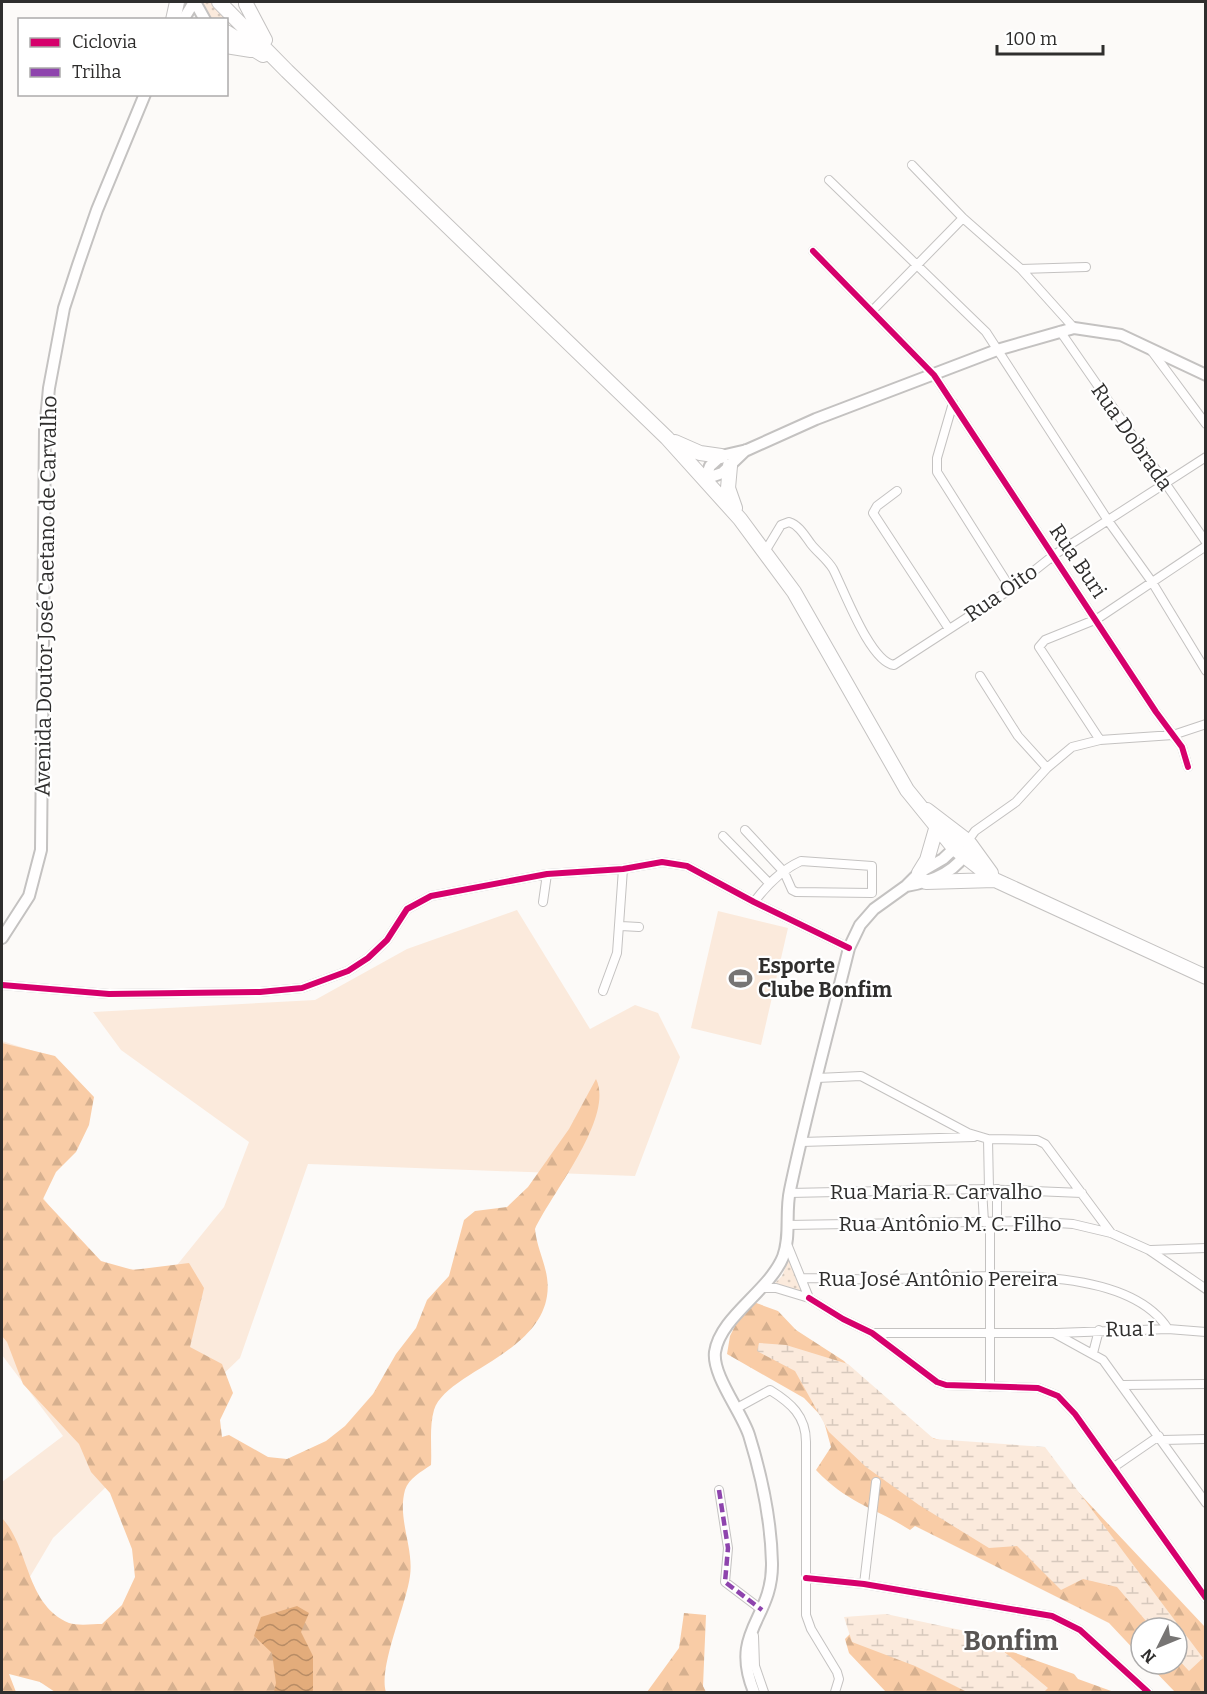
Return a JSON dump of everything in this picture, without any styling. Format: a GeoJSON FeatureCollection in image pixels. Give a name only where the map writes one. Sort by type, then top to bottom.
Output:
{"type":"FeatureCollection","features":[{"type":"Feature","properties":{"kind":"highway"},"geometry":{"type":"LineString","coordinates":[[173,18],[177,2]]}},
{"type":"Feature","properties":{"kind":"highway"},"geometry":{"type":"LineString","coordinates":[[219,2],[227,18]]}},
{"type":"Feature","properties":{"kind":"highway"},"geometry":{"type":"LineString","coordinates":[[246,3],[263,37],[287,71]]}},
{"type":"Feature","properties":{"kind":"highway"},"geometry":{"type":"LineString","coordinates":[[231,27],[258,51],[287,71]]}},
{"type":"Feature","properties":{"kind":"highway"},"geometry":{"type":"LineString","coordinates":[[231,27],[287,71],[667,438],[705,479],[766,550],[818,631],[918,804],[936,829],[964,846]]}},
{"type":"Feature","properties":{"kind":"highway"},"geometry":{"type":"LineString","coordinates":[[228,46],[258,51]]}},
{"type":"Feature","properties":{"kind":"highway"},"geometry":{"type":"LineString","coordinates":[[667,438],[692,451],[726,461],[728,488],[740,519]]}},
{"type":"Feature","properties":{"kind":"highway"},"geometry":{"type":"LineString","coordinates":[[918,804],[964,846],[994,880]]}},
{"type":"Feature","properties":{"kind":"highway"},"geometry":{"type":"LineString","coordinates":[[936,829],[923,878],[994,880],[1206,977]]}},
{"type":"Feature","properties":{"kind":"main road"},"geometry":{"type":"LineString","coordinates":[[184,18],[194,2],[204,18]]}},
{"type":"Feature","properties":{"kind":"main road"},"geometry":{"type":"LineString","coordinates":[[231,27],[246,3]]}},
{"type":"Feature","properties":{"kind":"main road","name":"Avenida Doutor José Caetano de Carvalho"},"geometry":{"type":"LineString","coordinates":[[2,938],[29,896],[41,850],[45,430],[54,350],[78,265],[136,115],[146,96]]}},
{"type":"Feature","properties":{"kind":"main road"},"geometry":{"type":"LineString","coordinates":[[705,479],[719,474],[726,461],[816,419],[997,350],[1074,327],[1106,330],[1149,346],[1206,375]]}},
{"type":"Feature","properties":{"kind":"main road"},"geometry":{"type":"LineString","coordinates":[[754,1692],[748,1678],[745,1656],[748,1636],[762,1610],[772,1575],[769,1516],[748,1433],[717,1368],[716,1350],[722,1335],[774,1274],[787,1243],[789,1193],[849,948],[866,917],[885,900],[923,878],[935,865],[964,846]]}},
{"type":"Feature","properties":{"kind":"street"},"geometry":{"type":"LineString","coordinates":[[912,165],[963,218],[1021,269],[1074,327]]}},
{"type":"Feature","properties":{"kind":"street"},"geometry":{"type":"LineString","coordinates":[[829,180],[986,332],[1109,522],[1152,582],[1206,671]]}},
{"type":"Feature","properties":{"kind":"street"},"geometry":{"type":"LineString","coordinates":[[872,311],[963,218]]}},
{"type":"Feature","properties":{"kind":"street","name":"Rua Buri"},"geometry":{"type":"LineString","coordinates":[[813,251],[934,375],[1182,747],[1188,767]]}},
{"type":"Feature","properties":{"kind":"street"},"geometry":{"type":"LineString","coordinates":[[1021,269],[1086,267]]}},
{"type":"Feature","properties":{"kind":"street","name":"Rua Dobrada"},"geometry":{"type":"LineString","coordinates":[[1060,331],[1206,544]]}},
{"type":"Feature","properties":{"kind":"street"},"geometry":{"type":"LineString","coordinates":[[1149,346],[1206,424]]}},
{"type":"Feature","properties":{"kind":"street"},"geometry":{"type":"LineString","coordinates":[[953,403],[937,458],[937,472],[1011,588]]}},
{"type":"Feature","properties":{"kind":"street","name":"Rua Oito"},"geometry":{"type":"LineString","coordinates":[[766,550],[781,525],[785,522],[797,526],[831,567],[853,611],[886,664],[898,663],[1011,588],[1054,555],[1109,522],[1206,457]]}},
{"type":"Feature","properties":{"kind":"street"},"geometry":{"type":"LineString","coordinates":[[897,491],[877,506],[873,513],[949,629]]}},
{"type":"Feature","properties":{"kind":"street"},"geometry":{"type":"LineString","coordinates":[[1100,740],[1039,647],[1045,640],[1097,619],[1206,544]]}},
{"type":"Feature","properties":{"kind":"street"},"geometry":{"type":"LineString","coordinates":[[980,676],[1018,736],[1047,768]]}},
{"type":"Feature","properties":{"kind":"street"},"geometry":{"type":"LineString","coordinates":[[964,846],[975,831],[1016,802],[1047,768],[1072,747],[1100,740],[1173,735],[1206,724]]}},
{"type":"Feature","properties":{"kind":"street"},"geometry":{"type":"LineString","coordinates":[[745,830],[784,872],[792,890],[796,892],[872,893],[872,866],[801,861],[784,872],[769,883],[754,902]]}},
{"type":"Feature","properties":{"kind":"street"},"geometry":{"type":"LineString","coordinates":[[723,836],[769,883]]}},
{"type":"Feature","properties":{"kind":"street"},"geometry":{"type":"LineString","coordinates":[[2,985],[110,994],[280,991],[302,988],[348,971],[368,958],[387,940],[407,909],[431,896],[547,874],[623,869],[662,862],[687,866],[754,902],[849,948]]}},
{"type":"Feature","properties":{"kind":"street"},"geometry":{"type":"LineString","coordinates":[[603,991],[617,953],[621,926],[623,869]]}},
{"type":"Feature","properties":{"kind":"street"},"geometry":{"type":"LineString","coordinates":[[543,902],[547,874]]}},
{"type":"Feature","properties":{"kind":"street"},"geometry":{"type":"LineString","coordinates":[[621,926],[639,927]]}},
{"type":"Feature","properties":{"kind":"street"},"geometry":{"type":"LineString","coordinates":[[817,1078],[861,1076],[969,1133],[985,1138]]}},
{"type":"Feature","properties":{"kind":"street"},"geometry":{"type":"LineString","coordinates":[[985,1138],[990,1189],[988,1331],[990,1387]]}},
{"type":"Feature","properties":{"kind":"street"},"geometry":{"type":"LineString","coordinates":[[801,1142],[1030,1139],[1045,1144],[1111,1233]]}},
{"type":"Feature","properties":{"kind":"street"},"geometry":{"type":"LineString","coordinates":[[990,1189],[990,1222]]}},
{"type":"Feature","properties":{"kind":"street","name":"Rua Maria R. Carvalho"},"geometry":{"type":"LineString","coordinates":[[789,1193],[990,1189],[1082,1193]]}},
{"type":"Feature","properties":{"kind":"street","name":"Rua Antônio M. C. Filho"},"geometry":{"type":"LineString","coordinates":[[788,1225],[1050,1222],[1111,1233],[1149,1250],[1206,1289]]}},
{"type":"Feature","properties":{"kind":"street"},"geometry":{"type":"LineString","coordinates":[[787,1243],[809,1298]]}},
{"type":"Feature","properties":{"kind":"street"},"geometry":{"type":"LineString","coordinates":[[1171,1263],[1173,1248]]}},
{"type":"Feature","properties":{"kind":"street"},"geometry":{"type":"LineString","coordinates":[[1149,1250],[1206,1248]]}},
{"type":"Feature","properties":{"kind":"street","name":"Rua José Antônio Pereira"},"geometry":{"type":"LineString","coordinates":[[802,1278],[1031,1276],[1072,1280],[1119,1293],[1145,1307],[1163,1321],[1168,1329]]}},
{"type":"Feature","properties":{"kind":"street"},"geometry":{"type":"LineString","coordinates":[[763,1288],[776,1288],[809,1298],[843,1319],[873,1333],[937,1382],[1049,1390],[1075,1414],[1206,1598]]}},
{"type":"Feature","properties":{"kind":"street"},"geometry":{"type":"LineString","coordinates":[[1093,1353],[1099,1329]]}},
{"type":"Feature","properties":{"kind":"street","name":"Rua I"},"geometry":{"type":"LineString","coordinates":[[873,1333],[988,1331],[1054,1333],[1099,1329],[1168,1329],[1206,1332]]}},
{"type":"Feature","properties":{"kind":"street"},"geometry":{"type":"LineString","coordinates":[[1054,1333],[1103,1359],[1202,1491],[1206,1503]]}},
{"type":"Feature","properties":{"kind":"street"},"geometry":{"type":"LineString","coordinates":[[1123,1385],[1206,1384]]}},
{"type":"Feature","properties":{"kind":"street"},"geometry":{"type":"LineString","coordinates":[[737,1408],[770,1390],[787,1402],[803,1418],[806,1442],[808,1622],[837,1672],[839,1680],[835,1692]]}},
{"type":"Feature","properties":{"kind":"street"},"geometry":{"type":"LineString","coordinates":[[1114,1467],[1161,1438],[1206,1439]]}},
{"type":"Feature","properties":{"kind":"street"},"geometry":{"type":"LineString","coordinates":[[864,1584],[876,1482]]}},
{"type":"Feature","properties":{"kind":"street"},"geometry":{"type":"LineString","coordinates":[[719,1490],[728,1548],[725,1582],[762,1610]]}},
{"type":"Feature","properties":{"kind":"street"},"geometry":{"type":"LineString","coordinates":[[806,1578],[864,1584],[1052,1616],[1068,1622],[1148,1692]]}},
{"type":"Feature","properties":{"kind":"street"},"geometry":{"type":"LineString","coordinates":[[755,1624],[754,1659],[764,1692]]}},
{"type":"Feature","properties":{"kind":"green space"},"geometry":{"type":"Polygon","coordinates":[[[201,2],[216,2],[235,20],[228,24],[228,18],[206,18],[199,7],[201,2]]]}},
{"type":"Feature","properties":{"kind":"green space"},"geometry":{"type":"Polygon","coordinates":[[[517,910],[590,1029],[635,1005],[658,1013],[680,1057],[635,1176],[308,1164],[240,1358],[53,1538],[15,1602],[2,1600],[2,1482],[63,1436],[2,1355],[2,1041],[46,1055],[36,1188],[95,1268],[173,1270],[224,1207],[249,1142],[121,1050],[93,1012],[315,1000],[407,949],[517,910]]]}},
{"type":"Feature","properties":{"kind":"green space","name":"Esporte Clube Bonfim"},"geometry":{"type":"Polygon","coordinates":[[[718,911],[788,928],[761,1045],[691,1028],[718,911]]]}},
{"type":"Feature","properties":{"kind":"green space"},"geometry":{"type":"Polygon","coordinates":[[[2,1043],[55,1056],[94,1097],[89,1125],[76,1152],[56,1172],[43,1199],[101,1261],[133,1270],[189,1263],[204,1288],[190,1347],[222,1364],[233,1393],[220,1420],[222,1437],[229,1435],[268,1457],[287,1459],[326,1441],[345,1426],[373,1394],[396,1354],[416,1328],[427,1300],[449,1276],[464,1220],[475,1211],[507,1207],[528,1187],[569,1129],[596,1079],[599,1095],[597,1114],[589,1134],[535,1229],[548,1287],[540,1316],[527,1334],[455,1385],[442,1397],[432,1417],[431,1465],[412,1479],[405,1490],[403,1512],[410,1554],[410,1576],[389,1653],[385,1681],[386,1692],[55,1692],[40,1682],[9,1674],[16,1692],[2,1692],[2,1518],[18,1544],[44,1603],[69,1623],[102,1624],[122,1605],[135,1577],[132,1549],[110,1493],[91,1472],[79,1444],[23,1384],[7,1342],[2,1336],[2,1043]]]}},
{"type":"Feature","properties":{"kind":"green space"},"geometry":{"type":"Polygon","coordinates":[[[789,1259],[805,1292],[774,1284],[782,1276],[789,1259]]]}},
{"type":"Feature","properties":{"kind":"green space"},"geometry":{"type":"Polygon","coordinates":[[[748,1300],[778,1311],[796,1330],[844,1361],[899,1420],[923,1435],[1065,1478],[1205,1627],[1205,1692],[1175,1692],[1160,1676],[1189,1676],[1189,1616],[1129,1616],[1129,1644],[1109,1623],[915,1526],[910,1530],[839,1490],[816,1470],[831,1447],[823,1418],[804,1398],[727,1354],[730,1336],[748,1300]]]}},
{"type":"Feature","properties":{"kind":"green space"},"geometry":{"type":"Polygon","coordinates":[[[759,1343],[786,1345],[848,1364],[934,1439],[1045,1447],[1172,1616],[1142,1616],[1117,1587],[1083,1579],[1061,1590],[1017,1546],[989,1548],[919,1505],[866,1467],[829,1432],[795,1371],[757,1351],[759,1343]]]}},
{"type":"Feature","properties":{"kind":"green space"},"geometry":{"type":"Polygon","coordinates":[[[684,1613],[706,1615],[703,1686],[706,1692],[647,1692],[679,1648],[684,1613]]]}},
{"type":"Feature","properties":{"kind":"green space"},"geometry":{"type":"Polygon","coordinates":[[[886,1614],[984,1635],[1048,1688],[1044,1692],[967,1692],[915,1666],[852,1642],[844,1617],[886,1614]]]}},
{"type":"Feature","properties":{"kind":"green space"},"geometry":{"type":"Polygon","coordinates":[[[864,1620],[960,1633],[1074,1674],[1078,1679],[1114,1692],[886,1692],[849,1653],[845,1639],[864,1620]]]}},
{"type":"Feature","properties":{"kind":"green space"},"geometry":{"type":"Polygon","coordinates":[[[1189,1639],[1203,1658],[1189,1671],[1189,1639]]]}},
{"type":"Feature","properties":{"kind":"water"},"geometry":{"type":"Polygon","coordinates":[[[297,1606],[309,1613],[301,1632],[313,1656],[313,1690],[312,1692],[274,1692],[276,1683],[272,1653],[254,1636],[261,1617],[297,1606]]]}},
{"type":"Feature","properties":{"kind":"marked path"},"geometry":{"type":"LineString","coordinates":[[719,1490],[728,1548],[725,1582],[762,1610]]}},
{"type":"Feature","properties":{"kind":"cycle path"},"geometry":{"type":"LineString","coordinates":[[813,251],[934,375],[1156,712],[1182,747],[1188,767]]}},
{"type":"Feature","properties":{"kind":"cycle path"},"geometry":{"type":"LineString","coordinates":[[2,985],[109,994],[260,992],[302,988],[348,971],[368,958],[387,940],[407,909],[431,896],[547,874],[623,869],[662,862],[687,866],[754,902],[849,948]]}},
{"type":"Feature","properties":{"kind":"cycle path"},"geometry":{"type":"LineString","coordinates":[[809,1298],[843,1319],[872,1333],[937,1382],[946,1385],[1038,1388],[1058,1396],[1075,1414],[1206,1598]]}},
{"type":"Feature","properties":{"kind":"cycle path"},"geometry":{"type":"LineString","coordinates":[[806,1578],[864,1584],[1052,1616],[1080,1630],[1148,1692]]}},
{"type":"Feature","properties":{"kind":"place","name":"Esporte Clube Bonfim"},"geometry":{"type":"Point","coordinates":[740,978]}},
{"type":"Feature","properties":{"kind":"district","name":"Bonfim"},"geometry":{"type":"Point","coordinates":[1011,1641]}}]}
